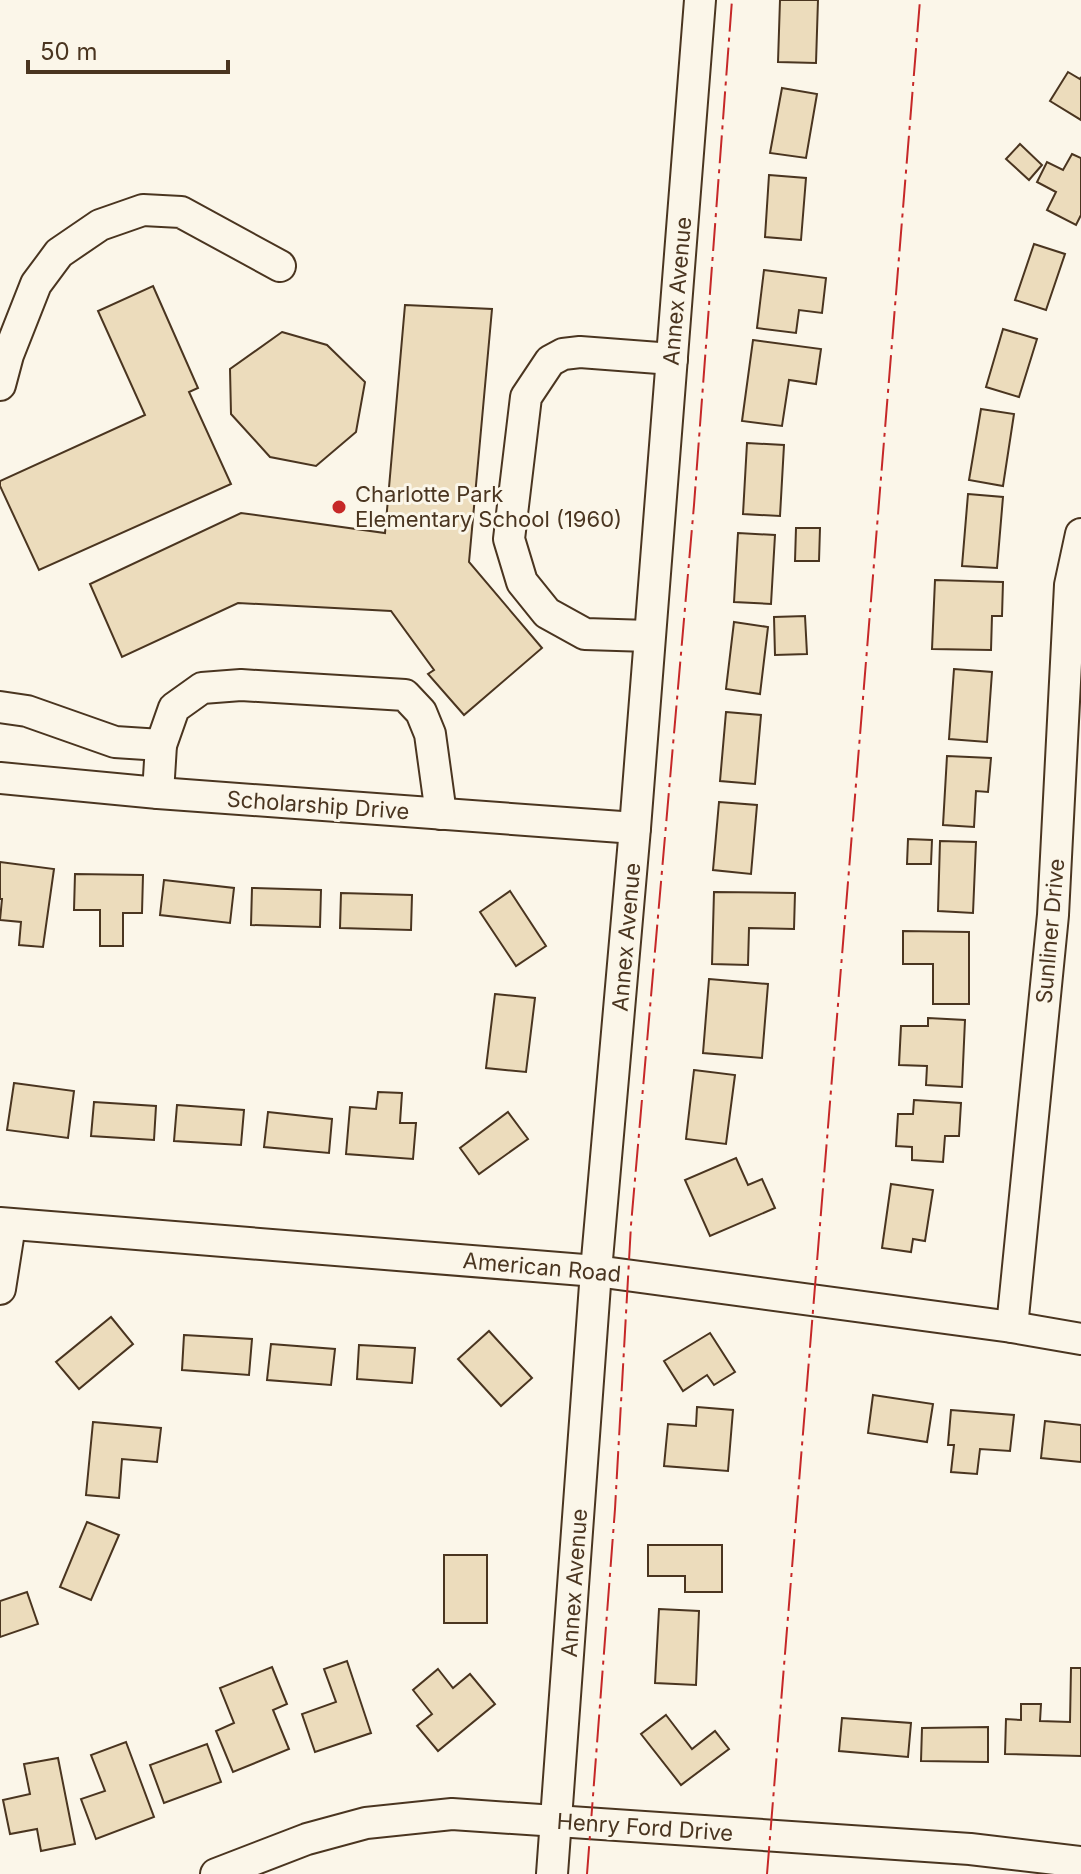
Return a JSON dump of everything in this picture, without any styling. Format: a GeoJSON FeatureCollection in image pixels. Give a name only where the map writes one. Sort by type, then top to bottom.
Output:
{"type":"FeatureCollection","features":[{"type":"Feature","properties":{"kind":"street","name":"Annex Avenue"},"geometry":{"type":"LineString","coordinates":[[552,1874],[596,1271],[635,828],[700,0]]}},
{"type":"Feature","properties":{"kind":"street"},"geometry":{"type":"LineString","coordinates":[[0,385],[8,355],[36,284],[59,253],[100,225],[143,210],[181,212],[280,266]]}},
{"type":"Feature","properties":{"kind":"street"},"geometry":{"type":"LineString","coordinates":[[649,636],[585,634],[547,613],[522,582],[509,539],[526,397],[550,361],[563,354],[580,352],[672,359]]}},
{"type":"Feature","properties":{"kind":"street","name":"Sunliner Drive"},"geometry":{"type":"LineString","coordinates":[[1012,1327],[1067,916],[1070,585],[1081,534]]}},
{"type":"Feature","properties":{"kind":"street"},"geometry":{"type":"LineString","coordinates":[[158,793],[161,745],[174,708],[202,688],[241,685],[405,695],[421,712],[430,734],[441,814]]}},
{"type":"Feature","properties":{"kind":"street"},"geometry":{"type":"LineString","coordinates":[[0,707],[27,711],[115,742],[161,745]]}},
{"type":"Feature","properties":{"kind":"street","name":"Scholarship Drive"},"geometry":{"type":"LineString","coordinates":[[0,778],[158,793],[635,828]]}},
{"type":"Feature","properties":{"kind":"street"},"geometry":{"type":"LineString","coordinates":[[0,1289],[5,1224]]}},
{"type":"Feature","properties":{"kind":"street","name":"American Road"},"geometry":{"type":"LineString","coordinates":[[5,1224],[596,1271],[1081,1339]]}},
{"type":"Feature","properties":{"kind":"street","name":"Henry Ford Drive"},"geometry":{"type":"LineString","coordinates":[[216,1874],[307,1839],[366,1823],[452,1814],[969,1861],[1081,1862]]}},
{"type":"Feature","properties":{"kind":"building"},"geometry":{"type":"Polygon","coordinates":[[[780,0],[818,0],[816,63],[778,62],[780,0]]]}},
{"type":"Feature","properties":{"kind":"building"},"geometry":{"type":"Polygon","coordinates":[[[1068,72],[1081,77],[1081,120],[1050,101],[1068,72]]]}},
{"type":"Feature","properties":{"kind":"building"},"geometry":{"type":"Polygon","coordinates":[[[782,88],[817,94],[806,158],[770,153],[782,88]]]}},
{"type":"Feature","properties":{"kind":"building"},"geometry":{"type":"Polygon","coordinates":[[[1020,144],[1042,165],[1029,180],[1006,159],[1020,144]]]}},
{"type":"Feature","properties":{"kind":"building"},"geometry":{"type":"Polygon","coordinates":[[[1072,154],[1081,158],[1081,215],[1076,225],[1047,210],[1056,192],[1037,182],[1047,162],[1063,170],[1072,154]]]}},
{"type":"Feature","properties":{"kind":"building"},"geometry":{"type":"Polygon","coordinates":[[[769,175],[806,178],[801,240],[765,237],[769,175]]]}},
{"type":"Feature","properties":{"kind":"building"},"geometry":{"type":"Polygon","coordinates":[[[1034,244],[1065,254],[1046,310],[1015,300],[1034,244]]]}},
{"type":"Feature","properties":{"kind":"building"},"geometry":{"type":"Polygon","coordinates":[[[764,270],[826,278],[822,313],[799,310],[796,333],[757,328],[764,270]]]}},
{"type":"Feature","properties":{"kind":"building"},"geometry":{"type":"Polygon","coordinates":[[[153,286],[198,388],[189,392],[231,484],[39,570],[0,481],[145,415],[98,311],[153,286]]]}},
{"type":"Feature","properties":{"kind":"building"},"geometry":{"type":"Polygon","coordinates":[[[405,305],[492,309],[469,562],[542,648],[464,715],[428,674],[434,670],[391,611],[238,603],[122,657],[90,584],[241,513],[385,533],[405,305]]]}},
{"type":"Feature","properties":{"kind":"building"},"geometry":{"type":"Polygon","coordinates":[[[1003,329],[1037,339],[1019,397],[986,387],[1003,329]]]}},
{"type":"Feature","properties":{"kind":"building"},"geometry":{"type":"Polygon","coordinates":[[[282,332],[327,345],[365,382],[356,432],[316,466],[270,457],[231,414],[230,369],[282,332]]]}},
{"type":"Feature","properties":{"kind":"building"},"geometry":{"type":"Polygon","coordinates":[[[753,340],[821,349],[816,384],[789,380],[782,426],[742,421],[753,340]]]}},
{"type":"Feature","properties":{"kind":"building"},"geometry":{"type":"Polygon","coordinates":[[[981,409],[1014,414],[1003,486],[969,480],[981,409]]]}},
{"type":"Feature","properties":{"kind":"building"},"geometry":{"type":"Polygon","coordinates":[[[747,443],[784,445],[780,516],[743,514],[747,443]]]}},
{"type":"Feature","properties":{"kind":"building"},"geometry":{"type":"Polygon","coordinates":[[[968,494],[1003,497],[997,568],[962,566],[968,494]]]}},
{"type":"Feature","properties":{"kind":"building"},"geometry":{"type":"Polygon","coordinates":[[[796,528],[820,528],[819,561],[795,561],[796,528]]]}},
{"type":"Feature","properties":{"kind":"building"},"geometry":{"type":"Polygon","coordinates":[[[738,533],[775,535],[771,604],[734,602],[738,533]]]}},
{"type":"Feature","properties":{"kind":"building"},"geometry":{"type":"Polygon","coordinates":[[[935,580],[1003,582],[1002,616],[992,616],[991,650],[932,649],[935,580]]]}},
{"type":"Feature","properties":{"kind":"building"},"geometry":{"type":"Polygon","coordinates":[[[805,616],[807,654],[775,655],[774,617],[805,616]]]}},
{"type":"Feature","properties":{"kind":"building"},"geometry":{"type":"Polygon","coordinates":[[[734,622],[768,627],[760,694],[726,689],[734,622]]]}},
{"type":"Feature","properties":{"kind":"building"},"geometry":{"type":"Polygon","coordinates":[[[954,669],[992,672],[987,742],[949,739],[954,669]]]}},
{"type":"Feature","properties":{"kind":"building"},"geometry":{"type":"Polygon","coordinates":[[[726,712],[761,715],[755,784],[720,781],[726,712]]]}},
{"type":"Feature","properties":{"kind":"building"},"geometry":{"type":"Polygon","coordinates":[[[947,756],[991,758],[988,792],[976,791],[974,827],[943,825],[947,756]]]}},
{"type":"Feature","properties":{"kind":"building"},"geometry":{"type":"Polygon","coordinates":[[[719,802],[757,805],[751,874],[713,870],[719,802]]]}},
{"type":"Feature","properties":{"kind":"building"},"geometry":{"type":"Polygon","coordinates":[[[908,839],[932,840],[931,864],[907,864],[908,839]]]}},
{"type":"Feature","properties":{"kind":"building"},"geometry":{"type":"Polygon","coordinates":[[[940,841],[976,842],[973,913],[938,911],[940,841]]]}},
{"type":"Feature","properties":{"kind":"building"},"geometry":{"type":"Polygon","coordinates":[[[0,862],[54,869],[43,947],[19,945],[21,922],[0,920],[0,862]]]}},
{"type":"Feature","properties":{"kind":"building"},"geometry":{"type":"Polygon","coordinates":[[[75,874],[143,875],[142,913],[123,913],[123,946],[100,946],[100,910],[74,910],[75,874]]]}},
{"type":"Feature","properties":{"kind":"building"},"geometry":{"type":"Polygon","coordinates":[[[164,880],[234,888],[230,923],[160,915],[164,880]]]}},
{"type":"Feature","properties":{"kind":"building"},"geometry":{"type":"Polygon","coordinates":[[[252,888],[321,890],[320,927],[251,925],[252,888]]]}},
{"type":"Feature","properties":{"kind":"building"},"geometry":{"type":"Polygon","coordinates":[[[510,891],[546,946],[516,966],[480,912],[510,891]]]}},
{"type":"Feature","properties":{"kind":"building"},"geometry":{"type":"Polygon","coordinates":[[[714,892],[795,893],[794,929],[749,928],[748,965],[712,964],[714,892]]]}},
{"type":"Feature","properties":{"kind":"building"},"geometry":{"type":"Polygon","coordinates":[[[341,893],[412,895],[411,930],[340,928],[341,893]]]}},
{"type":"Feature","properties":{"kind":"building"},"geometry":{"type":"Polygon","coordinates":[[[903,931],[969,932],[969,1004],[933,1004],[933,964],[903,964],[903,931]]]}},
{"type":"Feature","properties":{"kind":"building"},"geometry":{"type":"Polygon","coordinates":[[[709,979],[768,984],[762,1058],[703,1053],[709,979]]]}},
{"type":"Feature","properties":{"kind":"building"},"geometry":{"type":"Polygon","coordinates":[[[495,994],[535,998],[526,1072],[486,1068],[495,994]]]}},
{"type":"Feature","properties":{"kind":"building"},"geometry":{"type":"Polygon","coordinates":[[[928,1018],[965,1020],[962,1087],[926,1085],[927,1066],[899,1065],[901,1026],[928,1026],[928,1018]]]}},
{"type":"Feature","properties":{"kind":"building"},"geometry":{"type":"Polygon","coordinates":[[[694,1070],[735,1075],[726,1144],[686,1139],[694,1070]]]}},
{"type":"Feature","properties":{"kind":"building"},"geometry":{"type":"Polygon","coordinates":[[[14,1083],[74,1091],[68,1138],[7,1130],[14,1083]]]}},
{"type":"Feature","properties":{"kind":"building"},"geometry":{"type":"Polygon","coordinates":[[[378,1092],[402,1093],[400,1123],[416,1123],[413,1159],[346,1154],[350,1107],[376,1109],[378,1092]]]}},
{"type":"Feature","properties":{"kind":"building"},"geometry":{"type":"Polygon","coordinates":[[[914,1100],[961,1103],[959,1136],[945,1136],[943,1162],[912,1160],[912,1147],[896,1146],[898,1114],[913,1114],[914,1100]]]}},
{"type":"Feature","properties":{"kind":"building"},"geometry":{"type":"Polygon","coordinates":[[[94,1102],[156,1106],[154,1140],[91,1136],[94,1102]]]}},
{"type":"Feature","properties":{"kind":"building"},"geometry":{"type":"Polygon","coordinates":[[[177,1105],[244,1110],[241,1145],[174,1141],[177,1105]]]}},
{"type":"Feature","properties":{"kind":"building"},"geometry":{"type":"Polygon","coordinates":[[[268,1112],[332,1119],[329,1153],[264,1147],[268,1112]]]}},
{"type":"Feature","properties":{"kind":"building"},"geometry":{"type":"Polygon","coordinates":[[[508,1112],[528,1139],[479,1174],[460,1148],[508,1112]]]}},
{"type":"Feature","properties":{"kind":"building"},"geometry":{"type":"Polygon","coordinates":[[[736,1158],[748,1185],[762,1179],[775,1208],[710,1236],[685,1180],[736,1158]]]}},
{"type":"Feature","properties":{"kind":"building"},"geometry":{"type":"Polygon","coordinates":[[[891,1184],[933,1190],[925,1241],[913,1239],[911,1252],[882,1248],[891,1184]]]}},
{"type":"Feature","properties":{"kind":"building"},"geometry":{"type":"Polygon","coordinates":[[[111,1317],[133,1344],[79,1389],[56,1362],[111,1317]]]}},
{"type":"Feature","properties":{"kind":"building"},"geometry":{"type":"Polygon","coordinates":[[[489,1331],[532,1378],[501,1406],[458,1359],[489,1331]]]}},
{"type":"Feature","properties":{"kind":"building"},"geometry":{"type":"Polygon","coordinates":[[[710,1333],[735,1372],[714,1385],[707,1375],[683,1391],[664,1361],[710,1333]]]}},
{"type":"Feature","properties":{"kind":"building"},"geometry":{"type":"Polygon","coordinates":[[[184,1335],[252,1339],[249,1375],[182,1370],[184,1335]]]}},
{"type":"Feature","properties":{"kind":"building"},"geometry":{"type":"Polygon","coordinates":[[[271,1344],[335,1349],[331,1385],[267,1380],[271,1344]]]}},
{"type":"Feature","properties":{"kind":"building"},"geometry":{"type":"Polygon","coordinates":[[[359,1345],[415,1348],[412,1383],[357,1379],[359,1345]]]}},
{"type":"Feature","properties":{"kind":"building"},"geometry":{"type":"Polygon","coordinates":[[[873,1395],[933,1404],[927,1442],[868,1433],[873,1395]]]}},
{"type":"Feature","properties":{"kind":"building"},"geometry":{"type":"Polygon","coordinates":[[[697,1407],[733,1410],[728,1471],[664,1466],[668,1424],[696,1426],[697,1407]]]}},
{"type":"Feature","properties":{"kind":"building"},"geometry":{"type":"Polygon","coordinates":[[[951,1410],[1014,1415],[1010,1451],[980,1449],[977,1474],[951,1472],[954,1445],[948,1445],[951,1410]]]}},
{"type":"Feature","properties":{"kind":"building"},"geometry":{"type":"Polygon","coordinates":[[[1045,1421],[1081,1425],[1081,1462],[1041,1458],[1045,1421]]]}},
{"type":"Feature","properties":{"kind":"building"},"geometry":{"type":"Polygon","coordinates":[[[93,1422],[161,1428],[157,1462],[122,1459],[119,1498],[86,1495],[93,1422]]]}},
{"type":"Feature","properties":{"kind":"building"},"geometry":{"type":"Polygon","coordinates":[[[87,1522],[119,1535],[91,1600],[60,1587],[87,1522]]]}},
{"type":"Feature","properties":{"kind":"building"},"geometry":{"type":"Polygon","coordinates":[[[648,1545],[722,1545],[722,1592],[685,1592],[685,1576],[648,1576],[648,1545]]]}},
{"type":"Feature","properties":{"kind":"building"},"geometry":{"type":"Polygon","coordinates":[[[444,1555],[487,1555],[487,1623],[444,1623],[444,1555]]]}},
{"type":"Feature","properties":{"kind":"building"},"geometry":{"type":"Polygon","coordinates":[[[27,1592],[38,1624],[0,1637],[0,1601],[27,1592]]]}},
{"type":"Feature","properties":{"kind":"building"},"geometry":{"type":"Polygon","coordinates":[[[659,1609],[699,1611],[696,1685],[655,1683],[659,1609]]]}},
{"type":"Feature","properties":{"kind":"building"},"geometry":{"type":"Polygon","coordinates":[[[347,1661],[371,1733],[315,1752],[302,1714],[336,1702],[324,1669],[347,1661]]]}},
{"type":"Feature","properties":{"kind":"building"},"geometry":{"type":"Polygon","coordinates":[[[272,1667],[287,1704],[273,1710],[289,1749],[233,1772],[216,1731],[234,1723],[220,1688],[272,1667]]]}},
{"type":"Feature","properties":{"kind":"building"},"geometry":{"type":"Polygon","coordinates":[[[1071,1668],[1081,1668],[1081,1756],[1005,1754],[1006,1719],[1021,1720],[1021,1704],[1041,1704],[1040,1721],[1070,1722],[1071,1668]]]}},
{"type":"Feature","properties":{"kind":"building"},"geometry":{"type":"Polygon","coordinates":[[[438,1669],[453,1688],[470,1674],[495,1704],[438,1751],[417,1726],[432,1714],[413,1690],[438,1669]]]}},
{"type":"Feature","properties":{"kind":"building"},"geometry":{"type":"Polygon","coordinates":[[[666,1715],[692,1749],[715,1731],[729,1749],[681,1785],[641,1734],[666,1715]]]}},
{"type":"Feature","properties":{"kind":"building"},"geometry":{"type":"Polygon","coordinates":[[[842,1718],[911,1723],[908,1757],[839,1751],[842,1718]]]}},
{"type":"Feature","properties":{"kind":"building"},"geometry":{"type":"Polygon","coordinates":[[[988,1727],[988,1762],[921,1761],[922,1728],[988,1727]]]}},
{"type":"Feature","properties":{"kind":"building"},"geometry":{"type":"Polygon","coordinates":[[[126,1742],[154,1817],[96,1839],[81,1799],[105,1791],[91,1755],[126,1742]]]}},
{"type":"Feature","properties":{"kind":"building"},"geometry":{"type":"Polygon","coordinates":[[[207,1744],[221,1782],[164,1803],[150,1765],[207,1744]]]}},
{"type":"Feature","properties":{"kind":"building"},"geometry":{"type":"Polygon","coordinates":[[[58,1758],[75,1844],[41,1851],[37,1829],[10,1834],[3,1800],[30,1794],[24,1764],[58,1758]]]}},
{"type":"Feature","properties":{"kind":"power"},"geometry":{"type":"LineString","coordinates":[[587,1874],[615,1509],[631,1225],[694,505],[732,0]]}},
{"type":"Feature","properties":{"kind":"power"},"geometry":{"type":"LineString","coordinates":[[767,1874],[920,0]]}},
{"type":"Feature","properties":{"kind":"place","name":"Charlotte Park Elementary School (1960)"},"geometry":{"type":"Point","coordinates":[339,507]}}]}
